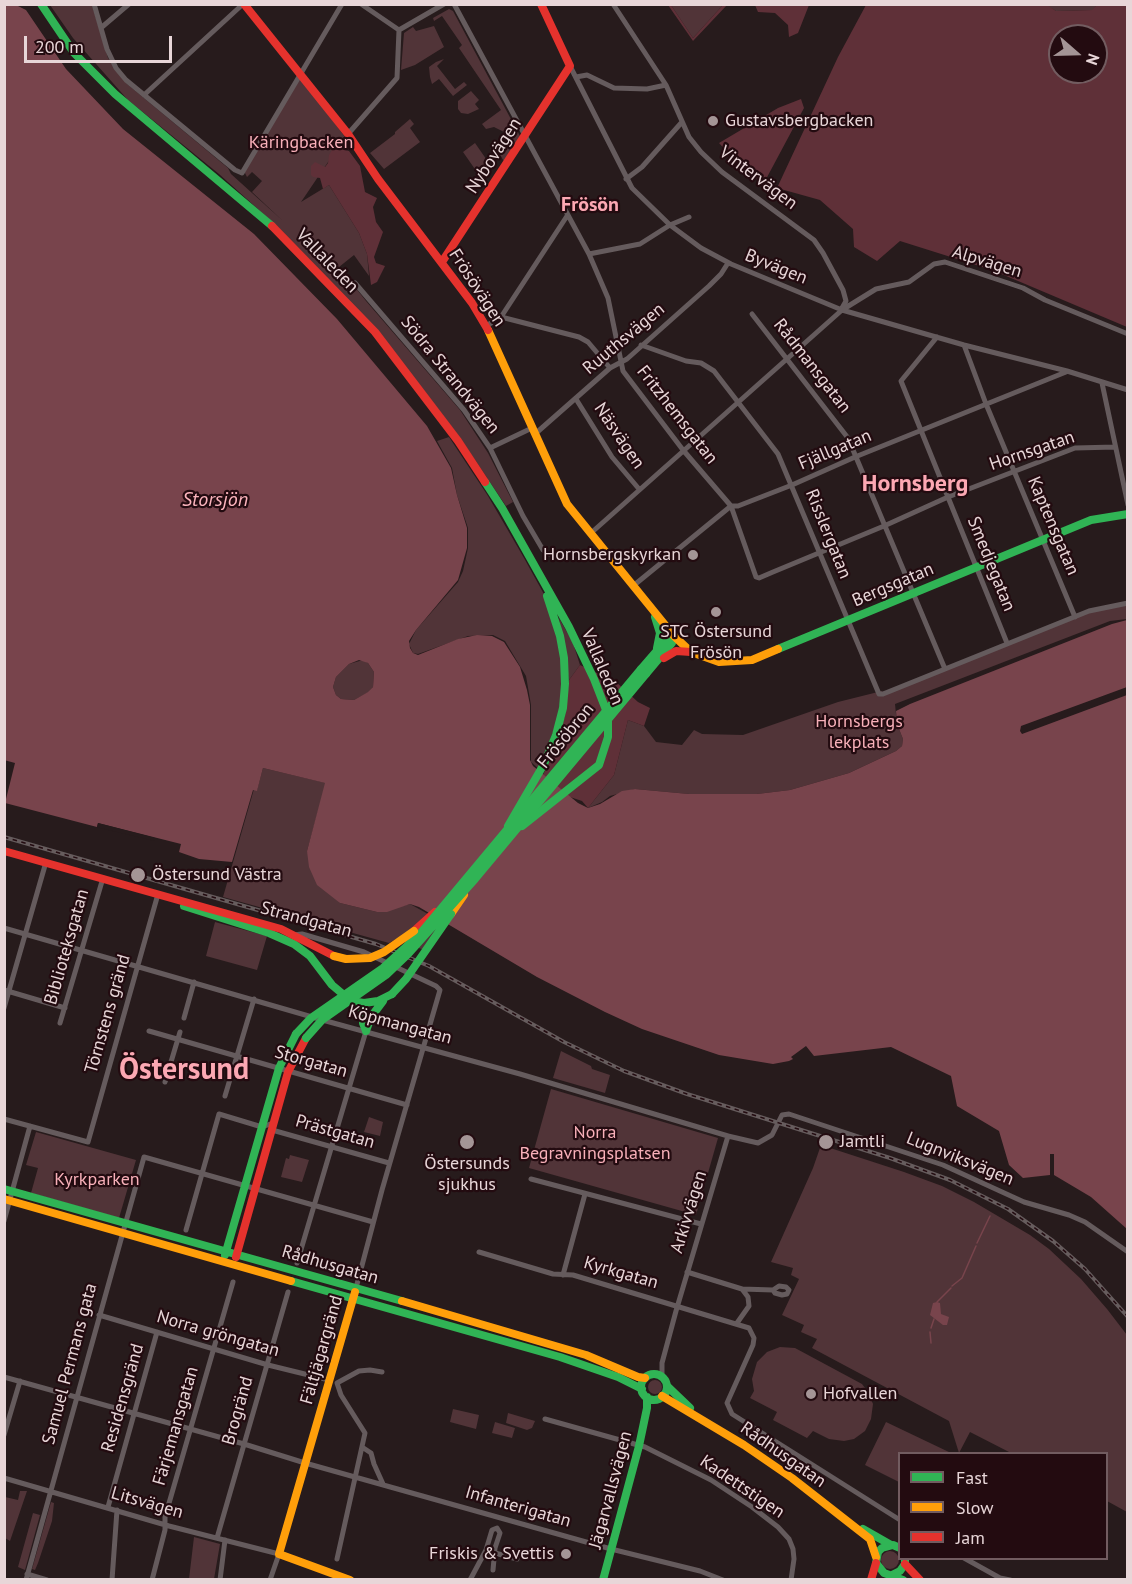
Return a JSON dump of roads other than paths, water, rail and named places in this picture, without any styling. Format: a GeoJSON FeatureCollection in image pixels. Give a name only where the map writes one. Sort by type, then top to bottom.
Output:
{"type":"FeatureCollection","features":[{"type":"Feature","properties":{"kind":"main road","name":"Vallaleden"},"geometry":{"type":"LineString","coordinates":[[41,4],[74,53],[115,94],[276,230],[375,332],[458,441],[502,508],[569,627],[600,693],[608,715],[608,737]]}},
{"type":"Feature","properties":{"kind":"main road","name":"Frösövägen"},"geometry":{"type":"LineString","coordinates":[[243,4],[348,134],[378,179],[472,303],[486,326],[567,504],[674,636]]}},
{"type":"Feature","properties":{"kind":"main road","name":"Byvägen"},"geometry":{"type":"LineString","coordinates":[[541,4],[570,66]]}},
{"type":"Feature","properties":{"kind":"main road","name":"Nybovägen"},"geometry":{"type":"LineString","coordinates":[[442,262],[570,66]]}},
{"type":"Feature","properties":{"kind":"main road","name":"Bergsgatan"},"geometry":{"type":"LineString","coordinates":[[674,636],[691,652],[719,662],[738,663],[752,660],[1091,520],[1128,514]]}},
{"type":"Feature","properties":{"kind":"main road","name":"Vallaleden"},"geometry":{"type":"LineString","coordinates":[[542,580],[560,636],[566,671],[563,708],[555,735]]}},
{"type":"Feature","properties":{"kind":"main road"},"geometry":{"type":"LineString","coordinates":[[652,609],[661,638],[655,652]]}},
{"type":"Feature","properties":{"kind":"main road","name":"Frösöbron"},"geometry":{"type":"LineString","coordinates":[[279,1068],[296,1034],[311,1018],[364,982],[418,935],[503,840],[644,671],[655,652],[667,639],[674,636]]}},
{"type":"Feature","properties":{"kind":"main road","name":"Frösöbron"},"geometry":{"type":"LineString","coordinates":[[644,671],[655,664],[672,643],[674,636]]}},
{"type":"Feature","properties":{"kind":"main road"},"geometry":{"type":"LineString","coordinates":[[655,664],[671,653],[691,652]]}},
{"type":"Feature","properties":{"kind":"main road","name":"Frösöbron"},"geometry":{"type":"LineString","coordinates":[[288,1072],[306,1038],[322,1020],[364,991],[408,954],[475,879],[503,840],[544,764],[555,735]]}},
{"type":"Feature","properties":{"kind":"main road","name":"Frösöbron"},"geometry":{"type":"LineString","coordinates":[[503,840],[586,777],[598,765],[608,737]]}},
{"type":"Feature","properties":{"kind":"main road","name":"Strandgatan"},"geometry":{"type":"LineString","coordinates":[[4,850],[292,934]]}},
{"type":"Feature","properties":{"kind":"main road"},"geometry":{"type":"LineString","coordinates":[[366,1030],[377,1006],[406,980],[475,879]]}},
{"type":"Feature","properties":{"kind":"main road","name":"Strandgatan"},"geometry":{"type":"LineString","coordinates":[[158,894],[213,916],[285,939],[302,949],[320,967],[339,993],[356,1003]]}},
{"type":"Feature","properties":{"kind":"main road"},"geometry":{"type":"LineString","coordinates":[[292,934],[334,956],[359,960],[370,958],[384,952],[414,931],[445,904]]}},
{"type":"Feature","properties":{"kind":"main road"},"geometry":{"type":"LineString","coordinates":[[356,1003],[378,1001],[392,994]]}},
{"type":"Feature","properties":{"kind":"main road"},"geometry":{"type":"LineString","coordinates":[[356,1003],[364,1012],[363,1023],[366,1030]]}},
{"type":"Feature","properties":{"kind":"main road"},"geometry":{"type":"LineString","coordinates":[[224,1261],[279,1068]]}},
{"type":"Feature","properties":{"kind":"main road"},"geometry":{"type":"LineString","coordinates":[[234,1264],[288,1072]]}},
{"type":"Feature","properties":{"kind":"main road","name":"Rådhusgatan"},"geometry":{"type":"LineString","coordinates":[[8,1190],[234,1264],[355,1292],[528,1337],[586,1355],[645,1378]]}},
{"type":"Feature","properties":{"kind":"main road","name":"Rådhusgatan"},"geometry":{"type":"LineString","coordinates":[[7,1200],[237,1254],[571,1360],[618,1377],[642,1389]]}},
{"type":"Feature","properties":{"kind":"main road","name":"Fältjägargränd"},"geometry":{"type":"LineString","coordinates":[[279,1554],[355,1292]]}},
{"type":"Feature","properties":{"kind":"main road"},"geometry":{"type":"LineString","coordinates":[[659,1376],[667,1386],[662,1396],[650,1398],[642,1389],[645,1378],[659,1376]]}},
{"type":"Feature","properties":{"kind":"main road","name":"Rådhusgatan"},"geometry":{"type":"LineString","coordinates":[[667,1386],[702,1419]]}},
{"type":"Feature","properties":{"kind":"main road","name":"Rådhusgatan"},"geometry":{"type":"LineString","coordinates":[[662,1396],[702,1419],[792,1478],[844,1518],[870,1539],[876,1560],[888,1574]]}},
{"type":"Feature","properties":{"kind":"main road","name":"Jägarvallsvägen"},"geometry":{"type":"LineString","coordinates":[[603,1580],[650,1398]]}},
{"type":"Feature","properties":{"kind":"main road","name":"Rådhusgatan"},"geometry":{"type":"LineString","coordinates":[[844,1518],[897,1547]]}},
{"type":"Feature","properties":{"kind":"main road"},"geometry":{"type":"LineString","coordinates":[[871,1580],[882,1548],[897,1547]]}},
{"type":"Feature","properties":{"kind":"main road","name":"Litsvägen"},"geometry":{"type":"LineString","coordinates":[[279,1554],[336,1577],[350,1580]]}},
{"type":"Feature","properties":{"kind":"main road"},"geometry":{"type":"LineString","coordinates":[[871,1580],[900,1571],[905,1561],[920,1580]]}},
{"type":"Feature","properties":{"kind":"main road"},"geometry":{"type":"LineString","coordinates":[[888,1574],[903,1580]]}},
{"type":"Feature","properties":{"kind":"street"},"geometry":{"type":"LineString","coordinates":[[94,4],[107,50],[116,68],[144,95],[235,170],[242,173],[342,4]]}},
{"type":"Feature","properties":{"kind":"street"},"geometry":{"type":"LineString","coordinates":[[102,27],[129,4]]}},
{"type":"Feature","properties":{"kind":"street"},"geometry":{"type":"LineString","coordinates":[[144,95],[243,4]]}},
{"type":"Feature","properties":{"kind":"street"},"geometry":{"type":"LineString","coordinates":[[361,4],[399,30]]}},
{"type":"Feature","properties":{"kind":"street"},"geometry":{"type":"LineString","coordinates":[[399,30],[444,4]]}},
{"type":"Feature","properties":{"kind":"street","name":"Fritzhemsgatan"},"geometry":{"type":"LineString","coordinates":[[454,4],[589,254],[608,298],[623,371],[683,450],[731,506],[756,577],[762,576]]}},
{"type":"Feature","properties":{"kind":"street","name":"Vintervägen"},"geometry":{"type":"LineString","coordinates":[[613,4],[666,85],[689,137],[701,152],[722,172],[813,240],[823,253],[843,290],[846,301],[842,310]]}},
{"type":"Feature","properties":{"kind":"street"},"geometry":{"type":"LineString","coordinates":[[348,134],[397,78],[399,30]]}},
{"type":"Feature","properties":{"kind":"street","name":"Byvägen"},"geometry":{"type":"LineString","coordinates":[[570,66],[632,188],[670,225],[701,248],[728,263],[842,310],[964,345],[1067,371],[1128,390]]}},
{"type":"Feature","properties":{"kind":"street"},"geometry":{"type":"LineString","coordinates":[[576,77],[587,75],[614,88],[640,90],[666,85]]}},
{"type":"Feature","properties":{"kind":"street"},"geometry":{"type":"LineString","coordinates":[[626,179],[642,166],[682,122]]}},
{"type":"Feature","properties":{"kind":"street"},"geometry":{"type":"LineString","coordinates":[[486,326],[501,317],[567,216]]}},
{"type":"Feature","properties":{"kind":"street"},"geometry":{"type":"LineString","coordinates":[[589,254],[640,244],[670,225],[689,217]]}},
{"type":"Feature","properties":{"kind":"street","name":"Alpvägen"},"geometry":{"type":"LineString","coordinates":[[842,310],[876,289],[909,282],[934,264],[945,262],[1023,288],[1045,300],[1128,334]]}},
{"type":"Feature","properties":{"kind":"street","name":"Ruuthsvägen"},"geometry":{"type":"LineString","coordinates":[[490,448],[533,431],[576,399],[709,286],[728,263]]}},
{"type":"Feature","properties":{"kind":"street","name":"Södra Strandvägen"},"geometry":{"type":"LineString","coordinates":[[355,283],[464,410],[490,448],[522,516],[543,550],[549,554]]}},
{"type":"Feature","properties":{"kind":"street"},"geometry":{"type":"LineString","coordinates":[[591,534],[842,310]]}},
{"type":"Feature","properties":{"kind":"street","name":"Rådmansgatan"},"geometry":{"type":"LineString","coordinates":[[752,314],[848,438],[945,669]]}},
{"type":"Feature","properties":{"kind":"street"},"geometry":{"type":"LineString","coordinates":[[501,317],[579,336],[588,342],[610,368]]}},
{"type":"Feature","properties":{"kind":"street","name":"Smedjegatan"},"geometry":{"type":"LineString","coordinates":[[937,337],[902,381],[1007,643]]}},
{"type":"Feature","properties":{"kind":"street","name":"Risslergatan"},"geometry":{"type":"LineString","coordinates":[[641,345],[686,361],[701,363],[714,371],[778,454],[879,694],[945,669]]}},
{"type":"Feature","properties":{"kind":"street","name":"Kaptensgatan"},"geometry":{"type":"LineString","coordinates":[[964,345],[986,404],[1075,617]]}},
{"type":"Feature","properties":{"kind":"street","name":"Fjällgatan"},"geometry":{"type":"LineString","coordinates":[[633,586],[731,506],[738,506],[792,485],[1067,371]]}},
{"type":"Feature","properties":{"kind":"street"},"geometry":{"type":"LineString","coordinates":[[1102,383],[1128,505]]}},
{"type":"Feature","properties":{"kind":"street","name":"Näsvägen"},"geometry":{"type":"LineString","coordinates":[[576,399],[612,457],[639,489]]}},
{"type":"Feature","properties":{"kind":"street","name":"Hornsgatan"},"geometry":{"type":"LineString","coordinates":[[762,576],[948,497],[1075,448],[1115,447]]}},
{"type":"Feature","properties":{"kind":"street"},"geometry":{"type":"LineString","coordinates":[[945,669],[1075,617],[1109,606],[1128,603]]}},
{"type":"Feature","properties":{"kind":"street"},"geometry":{"type":"LineString","coordinates":[[4,1008],[7,991],[46,862]]}},
{"type":"Feature","properties":{"kind":"street","name":"Biblioteksgatan"},"geometry":{"type":"LineString","coordinates":[[60,1023],[103,878]]}},
{"type":"Feature","properties":{"kind":"street","name":"Törnstens gränd"},"geometry":{"type":"LineString","coordinates":[[30,1126],[88,1142],[158,894]]}},
{"type":"Feature","properties":{"kind":"street","name":"Köpmangatan"},"geometry":{"type":"LineString","coordinates":[[4,928],[509,1071],[728,1136],[758,1143],[772,1135],[778,1123]]}},
{"type":"Feature","properties":{"kind":"street","name":"Strandgatan"},"geometry":{"type":"LineString","coordinates":[[292,934],[302,934],[364,952],[440,990]]}},
{"type":"Feature","properties":{"kind":"street"},"geometry":{"type":"LineString","coordinates":[[184,1018],[194,982]]}},
{"type":"Feature","properties":{"kind":"street","name":"Fältjägargränd"},"geometry":{"type":"LineString","coordinates":[[355,1292],[389,1163],[440,990]]}},
{"type":"Feature","properties":{"kind":"street"},"geometry":{"type":"LineString","coordinates":[[7,991],[65,1008]]}},
{"type":"Feature","properties":{"kind":"street"},"geometry":{"type":"LineString","coordinates":[[225,1096],[254,999]]}},
{"type":"Feature","properties":{"kind":"street"},"geometry":{"type":"LineString","coordinates":[[297,1263],[366,1030]]}},
{"type":"Feature","properties":{"kind":"street","name":"Storgatan"},"geometry":{"type":"LineString","coordinates":[[149,1031],[407,1105]]}},
{"type":"Feature","properties":{"kind":"street"},"geometry":{"type":"LineString","coordinates":[[165,1082],[180,1032]]}},
{"type":"Feature","properties":{"kind":"street"},"geometry":{"type":"LineString","coordinates":[[186,1230],[219,1114],[262,1127],[273,1126]]}},
{"type":"Feature","properties":{"kind":"street","name":"Lugnviksvägen"},"geometry":{"type":"LineString","coordinates":[[778,1123],[782,1115],[789,1114],[943,1165],[1024,1202],[1085,1222],[1128,1252]]}},
{"type":"Feature","properties":{"kind":"street"},"geometry":{"type":"LineString","coordinates":[[4,1119],[30,1126],[8,1190],[4,1221]]}},
{"type":"Feature","properties":{"kind":"street","name":"Prästgatan"},"geometry":{"type":"LineString","coordinates":[[273,1126],[332,1147],[389,1163]]}},
{"type":"Feature","properties":{"kind":"street","name":"Arkivvägen"},"geometry":{"type":"LineString","coordinates":[[659,1376],[687,1272],[728,1136]]}},
{"type":"Feature","properties":{"kind":"street","name":"Samuel Permans gata"},"geometry":{"type":"LineString","coordinates":[[26,1577],[144,1157],[202,1174]]}},
{"type":"Feature","properties":{"kind":"street"},"geometry":{"type":"LineString","coordinates":[[202,1174],[373,1222]]}},
{"type":"Feature","properties":{"kind":"street"},"geometry":{"type":"LineString","coordinates":[[531,1179],[701,1224]]}},
{"type":"Feature","properties":{"kind":"street"},"geometry":{"type":"LineString","coordinates":[[563,1275],[585,1194]]}},
{"type":"Feature","properties":{"kind":"street","name":"Kyrkgatan"},"geometry":{"type":"LineString","coordinates":[[478,1252],[553,1274],[573,1275],[749,1328],[752,1331],[753,1345],[727,1403],[728,1409],[738,1419],[898,1519]]}},
{"type":"Feature","properties":{"kind":"street"},"geometry":{"type":"LineString","coordinates":[[687,1272],[742,1289],[773,1290]]}},
{"type":"Feature","properties":{"kind":"street","name":"Färjemansgatan"},"geometry":{"type":"LineString","coordinates":[[152,1580],[165,1523],[232,1282]]}},
{"type":"Feature","properties":{"kind":"street"},"geometry":{"type":"LineString","coordinates":[[738,1323],[749,1306],[748,1298],[742,1289]]}},
{"type":"Feature","properties":{"kind":"street","name":"Brogränd"},"geometry":{"type":"LineString","coordinates":[[217,1538],[288,1292]]}},
{"type":"Feature","properties":{"kind":"street","name":"Norra gröngatan"},"geometry":{"type":"LineString","coordinates":[[99,1315],[267,1365],[329,1380]]}},
{"type":"Feature","properties":{"kind":"street","name":"Residensgränd"},"geometry":{"type":"LineString","coordinates":[[108,1507],[157,1332]]}},
{"type":"Feature","properties":{"kind":"street"},"geometry":{"type":"LineString","coordinates":[[337,1559],[365,1433],[341,1395],[337,1383],[359,1371],[382,1372]]}},
{"type":"Feature","properties":{"kind":"street","name":"Infanterigatan"},"geometry":{"type":"LineString","coordinates":[[4,1377],[611,1549],[700,1571],[723,1580]]}},
{"type":"Feature","properties":{"kind":"street"},"geometry":{"type":"LineString","coordinates":[[4,1435],[20,1381]]}},
{"type":"Feature","properties":{"kind":"street","name":"Kadettstigen"},"geometry":{"type":"LineString","coordinates":[[545,1419],[661,1454],[711,1480],[752,1507],[778,1527],[789,1539],[794,1549],[791,1580]]}},
{"type":"Feature","properties":{"kind":"street"},"geometry":{"type":"LineString","coordinates":[[362,1447],[371,1453],[383,1484]]}},
{"type":"Feature","properties":{"kind":"street","name":"Litsvägen"},"geometry":{"type":"LineString","coordinates":[[4,1478],[279,1554]]}},
{"type":"Feature","properties":{"kind":"street"},"geometry":{"type":"LineString","coordinates":[[112,1580],[117,1510]]}},
{"type":"Feature","properties":{"kind":"street"},"geometry":{"type":"LineString","coordinates":[[470,1580],[486,1550],[492,1530],[497,1528],[500,1533],[493,1570]]}},
{"type":"Feature","properties":{"kind":"street"},"geometry":{"type":"LineString","coordinates":[[220,1580],[225,1540]]}},
{"type":"Feature","properties":{"kind":"street"},"geometry":{"type":"LineString","coordinates":[[486,1550],[495,1550],[517,1559]]}},
{"type":"Feature","properties":{"kind":"street","name":"Fältjägargränd"},"geometry":{"type":"LineString","coordinates":[[270,1580],[279,1554]]}},
{"type":"Feature","properties":{"kind":"street"},"geometry":{"type":"LineString","coordinates":[[968,1560],[1000,1578],[1010,1580]]}},
{"type":"Feature","properties":{"kind":"street"},"geometry":{"type":"LineString","coordinates":[[26,1577],[47,1580]]}},
{"type":"Feature","properties":{"kind":"water","name":"Storsjön"},"geometry":{"type":"Polygon","coordinates":[[[4,5],[16,5],[26,10],[66,69],[123,129],[254,234],[337,319],[427,426],[451,468],[467,528],[467,548],[458,580],[416,630],[409,641],[410,648],[418,655],[458,639],[477,635],[492,636],[504,642],[520,667],[527,690],[530,705],[530,760],[533,766],[578,803],[588,808],[622,791],[635,789],[689,794],[757,794],[790,790],[849,773],[902,746],[903,739],[897,724],[896,711],[1127,620],[1127,687],[1021,726],[1020,731],[1022,734],[1127,695],[1127,1229],[1091,1197],[1054,1175],[1054,1154],[1050,1154],[1050,1175],[1023,1178],[1009,1165],[999,1131],[957,1106],[951,1076],[891,1047],[814,1056],[806,1046],[791,1057],[793,1059],[773,1064],[719,1055],[642,1029],[605,1012],[537,977],[419,907],[410,904],[387,912],[377,912],[340,903],[317,885],[309,867],[307,851],[325,783],[263,768],[257,791],[253,790],[232,862],[199,859],[179,852],[181,844],[98,823],[97,827],[5,803],[15,763],[4,760],[4,5]],[[359,660],[349,664],[336,677],[333,687],[336,695],[341,699],[354,700],[373,687],[374,672],[368,663],[359,660]]]}},
{"type":"Feature","properties":{"kind":"water"},"geometry":{"type":"Polygon","coordinates":[[[933,1303],[940,1303],[941,1314],[949,1317],[947,1325],[943,1325],[930,1315],[933,1303]]]}},
{"type":"Feature","properties":{"kind":"waterway"},"geometry":{"type":"LineString","coordinates":[[977,1243],[990,1216]]}},
{"type":"Feature","properties":{"kind":"waterway"},"geometry":{"type":"LineString","coordinates":[[952,1286],[962,1278],[976,1246]]}},
{"type":"Feature","properties":{"kind":"waterway"},"geometry":{"type":"LineString","coordinates":[[937,1302],[951,1288]]}},
{"type":"Feature","properties":{"kind":"waterway"},"geometry":{"type":"LineString","coordinates":[[931,1328],[934,1319]]}},
{"type":"Feature","properties":{"kind":"waterway"},"geometry":{"type":"LineString","coordinates":[[930,1332],[931,1343]]}},
{"type":"Feature","properties":{"kind":"railway"},"geometry":{"type":"LineString","coordinates":[[4,837],[376,944],[429,966],[564,1042],[624,1071],[687,1094],[890,1158],[950,1180],[1008,1209],[1053,1241],[1085,1269],[1128,1317]]}},
{"type":"Feature","properties":{"kind":"place","name":"Gustavsbergbacken"},"geometry":{"type":"Point","coordinates":[713,121]}},
{"type":"Feature","properties":{"kind":"place","name":"Hornsbergskyrkan"},"geometry":{"type":"Point","coordinates":[693,555]}},
{"type":"Feature","properties":{"kind":"place","name":"STC Östersund Frösön"},"geometry":{"type":"Point","coordinates":[716,612]}},
{"type":"Feature","properties":{"kind":"place","name":"Östersund Västra"},"geometry":{"type":"Point","coordinates":[138,875]}},
{"type":"Feature","properties":{"kind":"place","name":"Östersunds sjukhus"},"geometry":{"type":"Point","coordinates":[467,1142]}},
{"type":"Feature","properties":{"kind":"place","name":"Jamtli"},"geometry":{"type":"Point","coordinates":[826,1142]}},
{"type":"Feature","properties":{"kind":"place","name":"Hofvallen"},"geometry":{"type":"Point","coordinates":[811,1394]}},
{"type":"Feature","properties":{"kind":"place","name":"Friskis & Svettis"},"geometry":{"type":"Point","coordinates":[566,1554]}},
{"type":"Feature","properties":{"kind":"district","name":"Frösön"},"geometry":{"type":"Point","coordinates":[590,205]}},
{"type":"Feature","properties":{"kind":"district","name":"Hornsberg"},"geometry":{"type":"Point","coordinates":[915,484]}},
{"type":"Feature","properties":{"kind":"district","name":"Östersund"},"geometry":{"type":"Point","coordinates":[184,1070]}},
{"type":"Feature","properties":{"kind":"park label","name":"Käringbacken"},"geometry":{"type":"Point","coordinates":[301,143]}},
{"type":"Feature","properties":{"kind":"park label","name":"Hornsbergs lekplats"},"geometry":{"type":"Point","coordinates":[859,732]}},
{"type":"Feature","properties":{"kind":"park label","name":"Norra Begravningsplatsen"},"geometry":{"type":"Point","coordinates":[595,1143]}},
{"type":"Feature","properties":{"kind":"park label","name":"Kyrkparken"},"geometry":{"type":"Point","coordinates":[97,1180]}}]}
